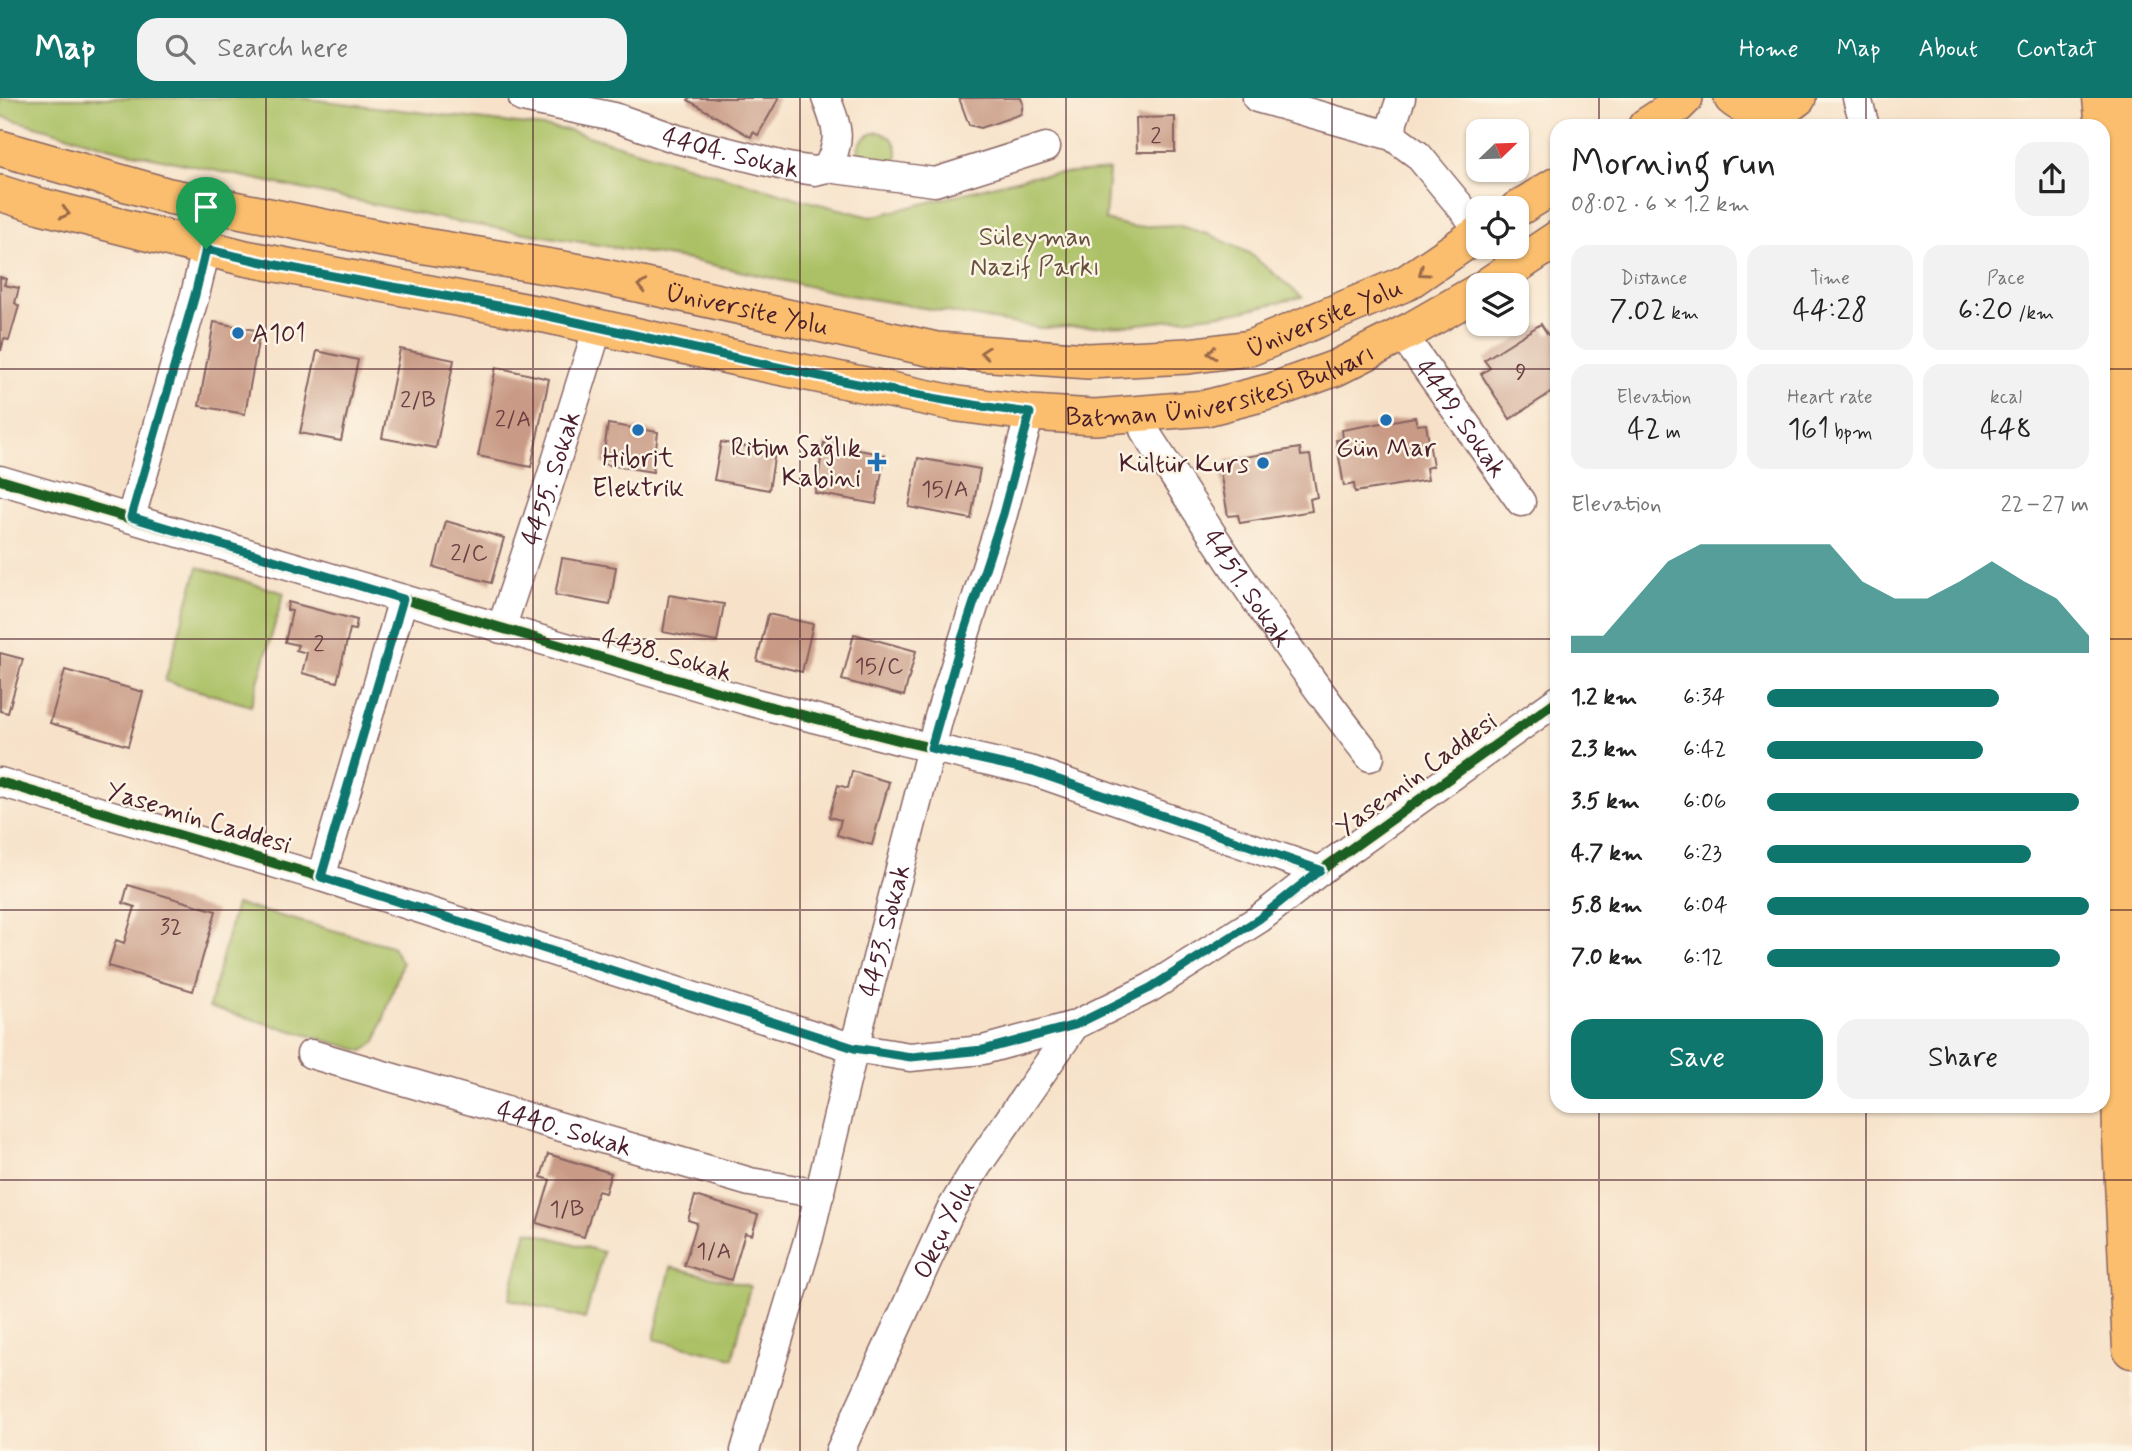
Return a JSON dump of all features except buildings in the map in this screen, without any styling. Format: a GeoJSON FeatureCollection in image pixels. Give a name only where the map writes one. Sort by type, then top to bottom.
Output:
{"type":"FeatureCollection","features":[{"type":"Feature","properties":{"kind":"highway"},"geometry":{"type":"LineString","coordinates":[[2102,98],[2104,119]]}},
{"type":"Feature","properties":{"kind":"highway"},"geometry":{"type":"LineString","coordinates":[[2131,98],[2120,268],[2116,794],[2122,1139],[2132,1349]]}},
{"type":"Feature","properties":{"kind":"highway"},"geometry":{"type":"LineString","coordinates":[[2110,174],[2120,268]]}},
{"type":"Feature","properties":{"kind":"main road"},"geometry":{"type":"LineString","coordinates":[[1656,119],[1685,98]]}},
{"type":"Feature","properties":{"kind":"main road"},"geometry":{"type":"LineString","coordinates":[[1745,113],[1780,108],[1798,98]]}},
{"type":"Feature","properties":{"kind":"main road","name":"Üniversite Yolu"},"geometry":{"type":"LineString","coordinates":[[0,148],[169,196],[383,239],[587,273],[937,350],[1088,361],[1188,356],[1250,348],[1406,283],[1466,240]]}},
{"type":"Feature","properties":{"kind":"main road"},"geometry":{"type":"LineString","coordinates":[[1529,202],[1550,189]]}},
{"type":"Feature","properties":{"kind":"main road","name":"Batman Üniversitesi Bulvarı"},"geometry":{"type":"LineString","coordinates":[[0,193],[245,258],[598,327],[958,404],[1030,413],[1096,417],[1206,408],[1272,391],[1336,368],[1466,298]]}},
{"type":"Feature","properties":{"kind":"main road"},"geometry":{"type":"LineString","coordinates":[[1506,273],[1550,243]]}},
{"type":"Feature","properties":{"kind":"street","name":"4404. Sokak"},"geometry":{"type":"LineString","coordinates":[[523,98],[614,117],[677,139],[788,167],[815,171],[828,168],[834,156],[838,129],[825,98]]}},
{"type":"Feature","properties":{"kind":"street"},"geometry":{"type":"LineString","coordinates":[[1257,98],[1392,136],[1418,155],[1466,215]]}},
{"type":"Feature","properties":{"kind":"street"},"geometry":{"type":"LineString","coordinates":[[1392,136],[1393,122],[1401,98]]}},
{"type":"Feature","properties":{"kind":"street"},"geometry":{"type":"LineString","coordinates":[[1857,98],[1863,119]]}},
{"type":"Feature","properties":{"kind":"street"},"geometry":{"type":"LineString","coordinates":[[828,168],[935,182],[1046,147]]}},
{"type":"Feature","properties":{"kind":"street"},"geometry":{"type":"LineString","coordinates":[[131,517],[206,249]]}},
{"type":"Feature","properties":{"kind":"street","name":"4455. Sokak"},"geometry":{"type":"LineString","coordinates":[[501,629],[550,484],[598,327]]}},
{"type":"Feature","properties":{"kind":"street","name":"4449. Sokak"},"geometry":{"type":"LineString","coordinates":[[1402,334],[1521,502]]}},
{"type":"Feature","properties":{"kind":"street","name":"4453. Sokak"},"geometry":{"type":"LineString","coordinates":[[745,1451],[809,1237],[931,748],[962,639],[1003,514],[1030,413]]}},
{"type":"Feature","properties":{"kind":"street","name":"4451. Sokak"},"geometry":{"type":"LineString","coordinates":[[1143,413],[1144,430],[1328,705],[1370,757]]}},
{"type":"Feature","properties":{"kind":"street","name":"4438. Sokak"},"geometry":{"type":"LineString","coordinates":[[0,480],[752,702],[1033,771],[1320,870]]}},
{"type":"Feature","properties":{"kind":"street"},"geometry":{"type":"LineString","coordinates":[[321,877],[403,599]]}},
{"type":"Feature","properties":{"kind":"street","name":"Yasemin Caddesi"},"geometry":{"type":"LineString","coordinates":[[0,782],[321,877],[854,1048],[911,1057],[983,1050],[1075,1025],[1150,988],[1259,919],[1320,870],[1550,706]]}},
{"type":"Feature","properties":{"kind":"street","name":"Okçu Yolu"},"geometry":{"type":"LineString","coordinates":[[840,1451],[950,1212],[977,1166],[1075,1025]]}},
{"type":"Feature","properties":{"kind":"street","name":"4440. Sokak"},"geometry":{"type":"LineString","coordinates":[[311,1054],[750,1182],[820,1194]]}},
{"type":"Feature","properties":{"kind":"green space","name":"Süleyman Nazif Parkı"},"geometry":{"type":"Polygon","coordinates":[[[0,98],[300,98],[568,130],[800,199],[871,217],[1031,176],[1109,170],[1105,220],[1133,227],[1177,225],[1211,235],[1249,253],[1302,297],[1238,312],[1131,325],[1040,328],[848,295],[690,260],[452,221],[119,150],[0,116],[0,98]]]}},
{"type":"Feature","properties":{"kind":"green space"},"geometry":{"type":"Polygon","coordinates":[[[878,132],[890,137],[896,145],[897,156],[892,167],[859,161],[861,142],[878,132]]]}},
{"type":"Feature","properties":{"kind":"green space"},"geometry":{"type":"Polygon","coordinates":[[[198,567],[284,593],[251,706],[165,681],[198,567]]]}},
{"type":"Feature","properties":{"kind":"green space"},"geometry":{"type":"Polygon","coordinates":[[[236,904],[392,946],[402,963],[376,1042],[363,1051],[209,1007],[236,904]]]}},
{"type":"Feature","properties":{"kind":"green space"},"geometry":{"type":"Polygon","coordinates":[[[527,1231],[603,1252],[585,1319],[509,1299],[527,1231]]]}},
{"type":"Feature","properties":{"kind":"green space"},"geometry":{"type":"Polygon","coordinates":[[[671,1267],[750,1286],[733,1358],[654,1339],[671,1267]]]}},
{"type":"Feature","properties":{"kind":"cycle path"},"geometry":{"type":"LineString","coordinates":[[0,480],[752,702],[902,741],[1033,771],[1320,871]]}},
{"type":"Feature","properties":{"kind":"cycle path"},"geometry":{"type":"LineString","coordinates":[[0,782],[321,877],[854,1048],[910,1057],[983,1050],[1075,1025],[1150,988],[1259,919],[1320,871],[1550,706]]}},
{"type":"Feature","properties":{"kind":"place","name":"A101"},"geometry":{"type":"Point","coordinates":[238,333]}},
{"type":"Feature","properties":{"kind":"place","name":"Gün Mar"},"geometry":{"type":"Point","coordinates":[1386,420]}},
{"type":"Feature","properties":{"kind":"place","name":"Hibrit Elektrik"},"geometry":{"type":"Point","coordinates":[638,430]}},
{"type":"Feature","properties":{"kind":"place","name":"Ritim Sağlık Kabini"},"geometry":{"type":"Point","coordinates":[877,462]}},
{"type":"Feature","properties":{"kind":"place","name":"Kültür Kurs"},"geometry":{"type":"Point","coordinates":[1263,463]}},
{"type":"Feature","properties":{"kind":"route"},"geometry":{"type":"LineString","coordinates":[[206,249],[383,286],[545,315],[958,404],[1030,413],[1003,514],[962,639],[931,748],[1033,771],[1320,870],[1259,919],[1150,988],[1075,1025],[983,1050],[911,1057],[854,1048],[321,877],[403,599],[131,517],[206,249]]}}]}
